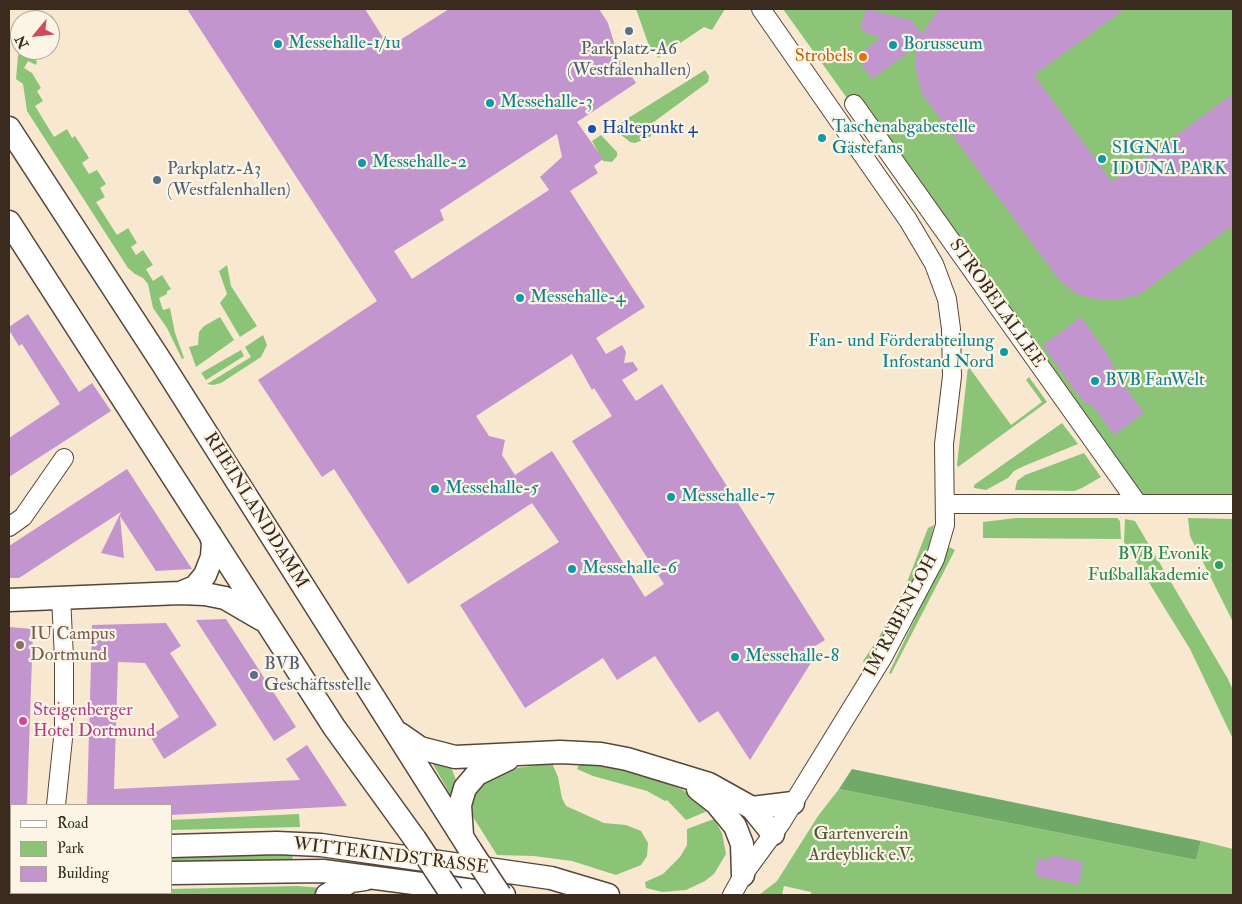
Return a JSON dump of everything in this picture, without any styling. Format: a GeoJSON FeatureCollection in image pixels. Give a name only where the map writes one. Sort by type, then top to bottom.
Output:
{"type":"FeatureCollection","features":[{"type":"Feature","properties":{"kind":"main road","name":"RHEINLANDDAMM"},"geometry":{"type":"LineString","coordinates":[[9,128],[162,363],[451,821],[500,895]]}},
{"type":"Feature","properties":{"kind":"main road"},"geometry":{"type":"LineString","coordinates":[[9,222],[334,727],[415,839],[452,895]]}},
{"type":"Feature","properties":{"kind":"main road"},"geometry":{"type":"LineString","coordinates":[[180,593],[195,588],[206,575],[212,557],[213,542],[209,534]]}},
{"type":"Feature","properties":{"kind":"main road"},"geometry":{"type":"LineString","coordinates":[[9,600],[180,593],[225,598],[266,622]]}},
{"type":"Feature","properties":{"kind":"main road"},"geometry":{"type":"LineString","coordinates":[[391,724],[408,741],[444,756],[472,758],[550,752],[601,754],[657,767],[683,778],[709,784],[752,808],[773,834]]}},
{"type":"Feature","properties":{"kind":"main road"},"geometry":{"type":"LineString","coordinates":[[466,843],[460,805],[461,796],[470,781],[486,768],[517,755]]}},
{"type":"Feature","properties":{"kind":"main road"},"geometry":{"type":"LineString","coordinates":[[683,778],[716,803],[757,828],[773,834]]}},
{"type":"Feature","properties":{"kind":"main road"},"geometry":{"type":"LineString","coordinates":[[716,803],[729,817],[739,835],[737,884]]}},
{"type":"Feature","properties":{"kind":"main road"},"geometry":{"type":"LineString","coordinates":[[752,808],[793,803]]}},
{"type":"Feature","properties":{"kind":"main road","name":"WITTEKINDSTRASSE"},"geometry":{"type":"LineString","coordinates":[[172,846],[277,843],[321,845],[551,878],[608,895]]}},
{"type":"Feature","properties":{"kind":"main road"},"geometry":{"type":"LineString","coordinates":[[321,845],[305,849],[300,858],[304,864],[311,868],[323,870]]}},
{"type":"Feature","properties":{"kind":"main road","name":"WITTEKINDSTRASSE"},"geometry":{"type":"LineString","coordinates":[[172,873],[323,870],[504,895]]}},
{"type":"Feature","properties":{"kind":"main road"},"geometry":{"type":"LineString","coordinates":[[327,895],[351,881],[376,877]]}},
{"type":"Feature","properties":{"kind":"street","name":"STROBELALLEE"},"geometry":{"type":"LineString","coordinates":[[760,9],[908,220],[934,264],[947,299]]}},
{"type":"Feature","properties":{"kind":"street","name":"STROBELALLEE"},"geometry":{"type":"LineString","coordinates":[[854,104],[1058,394],[1138,504]]}},
{"type":"Feature","properties":{"kind":"street","name":"IM RABENLOH"},"geometry":{"type":"LineString","coordinates":[[737,884],[793,803],[883,657],[920,589],[941,540],[945,525],[944,444],[952,376],[951,329],[947,299]]}},
{"type":"Feature","properties":{"kind":"street"},"geometry":{"type":"LineString","coordinates":[[9,527],[23,517],[64,458]]}},
{"type":"Feature","properties":{"kind":"street"},"geometry":{"type":"LineString","coordinates":[[945,504],[1233,504]]}},
{"type":"Feature","properties":{"kind":"street"},"geometry":{"type":"LineString","coordinates":[[56,804],[64,729],[64,658],[61,597]]}},
{"type":"Feature","properties":{"kind":"street"},"geometry":{"type":"LineString","coordinates":[[716,895],[737,884]]}},
{"type":"Feature","properties":{"kind":"green space"},"geometry":{"type":"Polygon","coordinates":[[[636,9],[725,9],[712,30],[704,27],[658,58],[648,43],[636,9]]]}},
{"type":"Feature","properties":{"kind":"green space"},"geometry":{"type":"Polygon","coordinates":[[[783,9],[1233,9],[1233,502],[1135,499],[783,9]]]}},
{"type":"Feature","properties":{"kind":"green space"},"geometry":{"type":"Polygon","coordinates":[[[18,60],[37,61],[36,65],[28,61],[24,68],[32,73],[41,88],[37,91],[43,101],[35,106],[54,137],[67,129],[72,138],[75,136],[89,158],[82,163],[89,174],[97,170],[106,184],[100,188],[105,197],[96,202],[117,235],[128,228],[137,243],[131,247],[136,255],[143,250],[153,265],[146,269],[153,281],[162,275],[171,289],[167,291],[167,294],[159,298],[163,310],[170,308],[175,333],[184,358],[182,359],[167,328],[153,308],[148,284],[143,278],[128,268],[27,111],[23,84],[16,79],[18,60]]]}},
{"type":"Feature","properties":{"kind":"green space"},"geometry":{"type":"Polygon","coordinates":[[[705,70],[709,76],[708,82],[647,127],[652,134],[650,137],[635,143],[630,142],[616,131],[614,127],[705,70]]]}},
{"type":"Feature","properties":{"kind":"green space"},"geometry":{"type":"Polygon","coordinates":[[[601,135],[617,152],[617,156],[612,162],[603,161],[592,141],[601,135]]]}},
{"type":"Feature","properties":{"kind":"green space"},"geometry":{"type":"Polygon","coordinates":[[[227,265],[231,286],[257,326],[240,337],[220,303],[227,294],[219,271],[227,265]]]}},
{"type":"Feature","properties":{"kind":"green space"},"geometry":{"type":"Polygon","coordinates":[[[220,317],[234,340],[196,367],[189,347],[198,345],[199,332],[204,326],[220,317]]]}},
{"type":"Feature","properties":{"kind":"green space"},"geometry":{"type":"Polygon","coordinates":[[[263,335],[267,345],[261,357],[221,383],[207,384],[251,357],[245,347],[263,335]]]}},
{"type":"Feature","properties":{"kind":"green space"},"geometry":{"type":"Polygon","coordinates":[[[241,350],[244,356],[206,380],[201,373],[241,350]]]}},
{"type":"Feature","properties":{"kind":"green space"},"geometry":{"type":"Polygon","coordinates":[[[968,366],[1011,425],[1042,402],[1026,380],[1029,377],[1047,402],[958,467],[957,465],[968,366]]]}},
{"type":"Feature","properties":{"kind":"green space"},"geometry":{"type":"Polygon","coordinates":[[[1062,423],[1078,444],[1014,471],[1008,478],[986,490],[974,488],[974,485],[1062,423]]]}},
{"type":"Feature","properties":{"kind":"green space"},"geometry":{"type":"Polygon","coordinates":[[[1084,453],[1101,477],[1082,488],[1074,491],[1015,490],[1017,481],[1025,475],[1084,453]]]}},
{"type":"Feature","properties":{"kind":"green space"},"geometry":{"type":"Polygon","coordinates":[[[1016,518],[1117,518],[1120,521],[1121,539],[983,538],[983,522],[1016,518]]]}},
{"type":"Feature","properties":{"kind":"green space","name":"BVB Evonik Fußballakademie"},"geometry":{"type":"Polygon","coordinates":[[[1188,518],[1233,519],[1233,622],[1190,536],[1188,518]]]}},
{"type":"Feature","properties":{"kind":"green space"},"geometry":{"type":"Polygon","coordinates":[[[1125,519],[1135,521],[1228,679],[1233,690],[1233,739],[1190,649],[1124,542],[1125,519]]]}},
{"type":"Feature","properties":{"kind":"green space"},"geometry":{"type":"Polygon","coordinates":[[[934,525],[929,545],[908,592],[871,658],[864,663],[863,661],[879,637],[904,590],[928,528],[934,525]]]}},
{"type":"Feature","properties":{"kind":"green space"},"geometry":{"type":"Polygon","coordinates":[[[949,547],[955,550],[891,674],[889,673],[949,547]]]}},
{"type":"Feature","properties":{"kind":"green space"},"geometry":{"type":"Polygon","coordinates":[[[430,759],[449,762],[459,788],[452,798],[430,759]]]}},
{"type":"Feature","properties":{"kind":"green space"},"geometry":{"type":"Polygon","coordinates":[[[552,763],[566,806],[604,823],[626,825],[641,831],[648,843],[647,856],[641,865],[616,875],[572,861],[534,856],[497,855],[473,817],[472,804],[476,793],[486,782],[498,775],[517,768],[552,763]]]}},
{"type":"Feature","properties":{"kind":"green space"},"geometry":{"type":"Polygon","coordinates":[[[580,763],[630,771],[667,783],[683,790],[710,810],[686,820],[667,800],[665,801],[647,791],[593,776],[577,769],[580,763]]]}},
{"type":"Feature","properties":{"kind":"green space"},"geometry":{"type":"Polygon","coordinates":[[[852,769],[1201,841],[1196,860],[839,789],[852,769]]]}},
{"type":"Feature","properties":{"kind":"green space","name":"Gartenverein Ardeyblick e.V."},"geometry":{"type":"Polygon","coordinates":[[[839,789],[1196,860],[1201,841],[1233,849],[1233,895],[811,895],[811,892],[784,886],[782,895],[759,895],[777,881],[818,816],[839,789]]]}},
{"type":"Feature","properties":{"kind":"green space"},"geometry":{"type":"Polygon","coordinates":[[[299,814],[300,827],[172,830],[172,820],[299,814]]]}},
{"type":"Feature","properties":{"kind":"green space"},"geometry":{"type":"Polygon","coordinates":[[[714,819],[722,833],[726,854],[714,874],[705,881],[686,890],[662,892],[646,888],[645,882],[663,874],[680,857],[687,845],[687,829],[714,819]]]}},
{"type":"Feature","properties":{"kind":"green space"},"geometry":{"type":"Polygon","coordinates":[[[172,853],[293,853],[292,862],[172,866],[172,853]]]}},
{"type":"Feature","properties":{"kind":"green space"},"geometry":{"type":"Polygon","coordinates":[[[297,886],[323,888],[317,895],[101,894],[172,894],[172,889],[297,886]]]}},
{"type":"Feature","properties":{"kind":"building"},"geometry":{"type":"Polygon","coordinates":[[[187,9],[365,9],[389,47],[449,9],[599,9],[608,23],[618,56],[636,83],[577,122],[603,159],[594,166],[598,173],[570,191],[645,307],[596,338],[606,354],[622,345],[626,352],[624,363],[633,362],[638,370],[622,380],[636,401],[662,384],[825,640],[809,650],[814,658],[750,760],[718,711],[699,723],[655,656],[617,680],[603,658],[525,708],[460,605],[559,542],[532,503],[408,584],[334,469],[322,477],[258,380],[377,301],[187,9]],[[557,134],[440,210],[444,220],[394,251],[412,279],[549,190],[540,177],[562,157],[557,134]],[[572,354],[476,416],[489,436],[505,440],[502,455],[515,475],[552,451],[645,597],[664,584],[572,441],[612,416],[594,388],[592,390],[572,354]]]}},
{"type":"Feature","properties":{"kind":"building","name":"SIGNAL IDUNA PARK"},"geometry":{"type":"Polygon","coordinates":[[[866,9],[911,20],[922,34],[935,14],[941,9],[1125,9],[1034,75],[1112,182],[1233,94],[1233,225],[1140,294],[1117,300],[1099,300],[1077,294],[1060,281],[922,94],[916,70],[916,47],[872,79],[856,56],[881,38],[864,32],[860,27],[866,9]]]}},
{"type":"Feature","properties":{"kind":"building"},"geometry":{"type":"Polygon","coordinates":[[[28,314],[79,392],[92,383],[111,411],[9,477],[9,438],[60,404],[22,344],[19,346],[9,330],[9,327],[28,314]]]}},
{"type":"Feature","properties":{"kind":"building","name":"BVB FanWelt"},"geometry":{"type":"Polygon","coordinates":[[[1081,317],[1108,355],[1117,376],[1144,413],[1114,435],[1092,405],[1086,404],[1072,387],[1043,345],[1081,317]]]}},
{"type":"Feature","properties":{"kind":"building"},"geometry":{"type":"Polygon","coordinates":[[[127,469],[192,569],[156,571],[120,516],[124,558],[101,553],[121,512],[19,578],[9,578],[9,546],[127,469]]]}},
{"type":"Feature","properties":{"kind":"building"},"geometry":{"type":"Polygon","coordinates":[[[226,619],[296,727],[274,741],[196,620],[226,619]]]}},
{"type":"Feature","properties":{"kind":"building"},"geometry":{"type":"Polygon","coordinates":[[[166,623],[181,646],[170,653],[217,725],[164,759],[150,736],[179,717],[145,663],[118,662],[114,789],[300,780],[286,759],[307,745],[347,806],[172,815],[172,804],[87,804],[92,625],[166,623]]]}},
{"type":"Feature","properties":{"kind":"building"},"geometry":{"type":"Polygon","coordinates":[[[9,627],[33,629],[27,804],[9,805],[9,627]]]}},
{"type":"Feature","properties":{"kind":"building"},"geometry":{"type":"Polygon","coordinates":[[[1051,855],[1083,862],[1079,885],[1035,876],[1038,858],[1050,860],[1051,855]]]}},
{"type":"Feature","properties":{"kind":"place","name":"Parkplatz-A6 (Westfalenhallen)"},"geometry":{"type":"Point","coordinates":[629,31]}},
{"type":"Feature","properties":{"kind":"place","name":"Messehalle-1/1u"},"geometry":{"type":"Point","coordinates":[278,44]}},
{"type":"Feature","properties":{"kind":"place","name":"Borusseum"},"geometry":{"type":"Point","coordinates":[893,45]}},
{"type":"Feature","properties":{"kind":"place","name":"Strobels"},"geometry":{"type":"Point","coordinates":[863,57]}},
{"type":"Feature","properties":{"kind":"place","name":"Messehalle-3"},"geometry":{"type":"Point","coordinates":[490,103]}},
{"type":"Feature","properties":{"kind":"place","name":"Haltepunkt 4"},"geometry":{"type":"Point","coordinates":[592,129]}},
{"type":"Feature","properties":{"kind":"place","name":"Taschenabgabestelle Gästefans"},"geometry":{"type":"Point","coordinates":[822,138]}},
{"type":"Feature","properties":{"kind":"place","name":"SIGNAL IDUNA PARK"},"geometry":{"type":"Point","coordinates":[1102,159]}},
{"type":"Feature","properties":{"kind":"place","name":"Messehalle-2"},"geometry":{"type":"Point","coordinates":[362,163]}},
{"type":"Feature","properties":{"kind":"place","name":"Parkplatz-A3 (Westfalenhallen)"},"geometry":{"type":"Point","coordinates":[157,180]}},
{"type":"Feature","properties":{"kind":"place","name":"Messehalle-4"},"geometry":{"type":"Point","coordinates":[520,298]}},
{"type":"Feature","properties":{"kind":"place","name":"Fan- und Förderabteilung Infostand Nord"},"geometry":{"type":"Point","coordinates":[1004,352]}},
{"type":"Feature","properties":{"kind":"place","name":"BVB FanWelt"},"geometry":{"type":"Point","coordinates":[1095,381]}},
{"type":"Feature","properties":{"kind":"place","name":"Messehalle-5"},"geometry":{"type":"Point","coordinates":[435,489]}},
{"type":"Feature","properties":{"kind":"place","name":"Messehalle-7"},"geometry":{"type":"Point","coordinates":[671,497]}},
{"type":"Feature","properties":{"kind":"place","name":"BVB Evonik Fußballakademie"},"geometry":{"type":"Point","coordinates":[1219,565]}},
{"type":"Feature","properties":{"kind":"place","name":"Messehalle-6"},"geometry":{"type":"Point","coordinates":[572,569]}},
{"type":"Feature","properties":{"kind":"place","name":"IU Campus Dortmund"},"geometry":{"type":"Point","coordinates":[20,645]}},
{"type":"Feature","properties":{"kind":"place","name":"Messehalle-8"},"geometry":{"type":"Point","coordinates":[735,657]}},
{"type":"Feature","properties":{"kind":"place","name":"BVB Geschäftsstelle"},"geometry":{"type":"Point","coordinates":[254,675]}},
{"type":"Feature","properties":{"kind":"place","name":"Steigenberger Hotel Dortmund"},"geometry":{"type":"Point","coordinates":[23,721]}}]}
